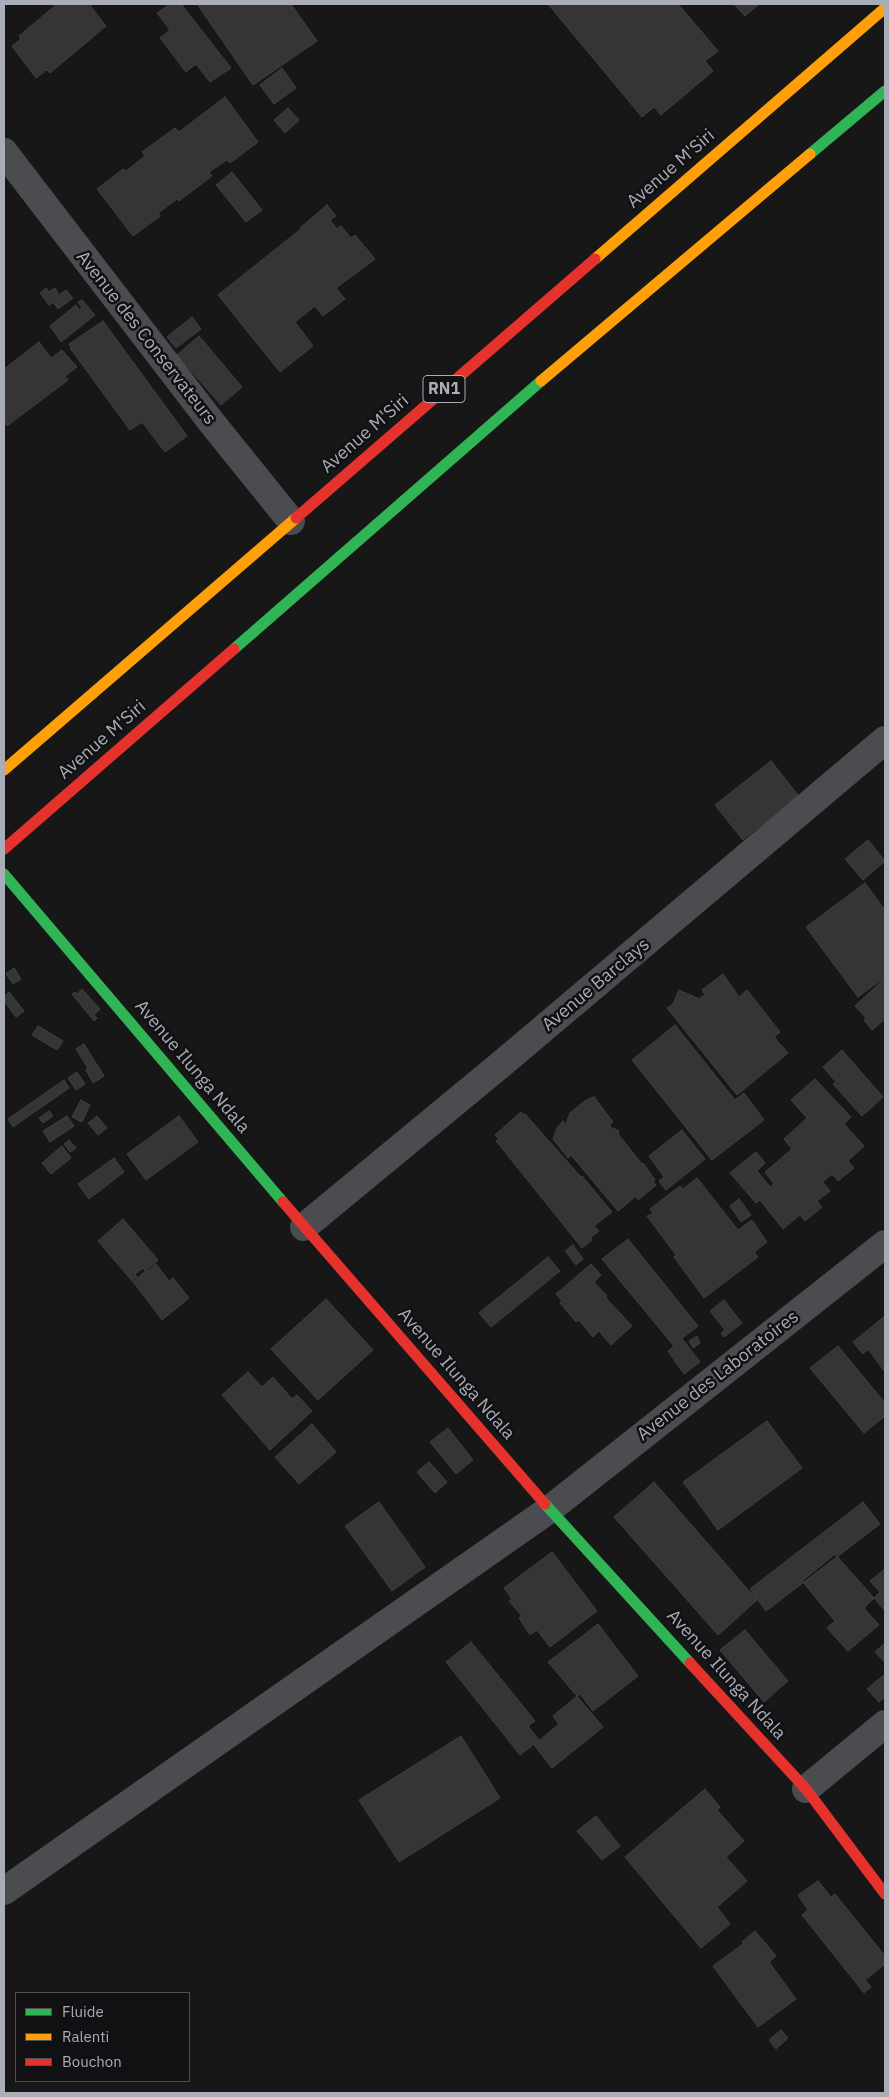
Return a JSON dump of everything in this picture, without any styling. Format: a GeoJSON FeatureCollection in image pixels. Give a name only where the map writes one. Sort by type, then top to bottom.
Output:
{"type":"FeatureCollection","features":[{"type":"Feature","properties":{"kind":"main road","name":"Avenue M'Siri"},"geometry":{"type":"LineString","coordinates":[[4,770],[885,8]]}},
{"type":"Feature","properties":{"kind":"main road","name":"Avenue M'Siri"},"geometry":{"type":"LineString","coordinates":[[4,850],[597,333],[885,92]]}},
{"type":"Feature","properties":{"kind":"main road"},"geometry":{"type":"LineString","coordinates":[[860,112],[885,104]]}},
{"type":"Feature","properties":{"kind":"main road","name":"Avenue Ilunga Ndala"},"geometry":{"type":"LineString","coordinates":[[4,874],[304,1227],[550,1509],[806,1788],[885,1894]]}},
{"type":"Feature","properties":{"kind":"street","name":"Avenue des Conservateurs"},"geometry":{"type":"LineString","coordinates":[[4,152],[212,423],[291,521]]}},
{"type":"Feature","properties":{"kind":"street","name":"Avenue Barclays"},"geometry":{"type":"LineString","coordinates":[[304,1227],[499,1066],[885,740]]}},
{"type":"Feature","properties":{"kind":"street","name":"Avenue des Laboratoires"},"geometry":{"type":"LineString","coordinates":[[4,1891],[550,1509],[885,1244]]}},
{"type":"Feature","properties":{"kind":"street"},"geometry":{"type":"LineString","coordinates":[[806,1788],[885,1724]]}},
{"type":"Feature","properties":{"kind":"building"},"geometry":{"type":"Polygon","coordinates":[[[57,4],[89,4],[106,26],[50,73],[47,70],[36,78],[12,46],[21,39],[19,36],[57,4]]]}},
{"type":"Feature","properties":{"kind":"building"},"geometry":{"type":"Polygon","coordinates":[[[170,4],[181,4],[231,68],[210,82],[196,64],[186,72],[160,38],[170,30],[157,13],[170,4]]]}},
{"type":"Feature","properties":{"kind":"building"},"geometry":{"type":"Polygon","coordinates":[[[197,4],[291,4],[317,41],[253,85],[197,4]]]}},
{"type":"Feature","properties":{"kind":"building"},"geometry":{"type":"Polygon","coordinates":[[[548,4],[678,4],[718,51],[705,61],[713,71],[661,115],[654,107],[642,117],[548,4]]]}},
{"type":"Feature","properties":{"kind":"building"},"geometry":{"type":"Polygon","coordinates":[[[734,4],[759,4],[745,16],[734,4]]]}},
{"type":"Feature","properties":{"kind":"building"},"geometry":{"type":"Polygon","coordinates":[[[282,68],[296,88],[274,104],[260,85],[282,68]]]}},
{"type":"Feature","properties":{"kind":"building"},"geometry":{"type":"Polygon","coordinates":[[[225,97],[258,142],[230,163],[227,160],[209,172],[212,176],[179,201],[177,199],[158,213],[160,216],[133,236],[97,189],[123,169],[126,171],[145,156],[142,152],[175,128],[179,132],[225,97]]]}},
{"type":"Feature","properties":{"kind":"building"},"geometry":{"type":"Polygon","coordinates":[[[288,108],[299,120],[285,133],[274,120],[288,108]]]}},
{"type":"Feature","properties":{"kind":"building"},"geometry":{"type":"Polygon","coordinates":[[[232,172],[262,210],[246,222],[216,185],[232,172]]]}},
{"type":"Feature","properties":{"kind":"building"},"geometry":{"type":"Polygon","coordinates":[[[327,205],[336,216],[330,220],[337,229],[341,226],[351,238],[355,235],[375,259],[336,288],[345,299],[323,316],[315,306],[295,322],[313,346],[280,372],[218,295],[301,229],[327,205]]]}},
{"type":"Feature","properties":{"kind":"building"},"geometry":{"type":"Polygon","coordinates":[[[46,288],[49,292],[55,288],[59,295],[66,290],[73,298],[58,309],[53,302],[49,305],[40,293],[46,288]]]}},
{"type":"Feature","properties":{"kind":"building"},"geometry":{"type":"Polygon","coordinates":[[[82,300],[95,315],[61,342],[50,326],[76,305],[79,310],[82,308],[78,302],[82,300]]]}},
{"type":"Feature","properties":{"kind":"building"},"geometry":{"type":"Polygon","coordinates":[[[192,317],[201,329],[176,348],[167,337],[192,317]]]}},
{"type":"Feature","properties":{"kind":"building"},"geometry":{"type":"Polygon","coordinates":[[[103,321],[187,436],[165,452],[142,422],[130,430],[70,348],[69,344],[103,321]]]}},
{"type":"Feature","properties":{"kind":"building"},"geometry":{"type":"Polygon","coordinates":[[[199,336],[242,387],[221,405],[177,355],[199,336]]]}},
{"type":"Feature","properties":{"kind":"building"},"geometry":{"type":"Polygon","coordinates":[[[39,342],[51,358],[62,350],[77,367],[65,376],[68,380],[7,426],[4,421],[4,369],[39,342]]]}},
{"type":"Feature","properties":{"kind":"building"},"geometry":{"type":"Polygon","coordinates":[[[771,761],[798,795],[743,840],[715,805],[771,761]]]}},
{"type":"Feature","properties":{"kind":"building"},"geometry":{"type":"Polygon","coordinates":[[[868,840],[885,861],[863,880],[845,859],[868,840]]]}},
{"type":"Feature","properties":{"kind":"building"},"geometry":{"type":"Polygon","coordinates":[[[865,883],[885,910],[885,977],[858,997],[806,927],[865,883]]]}},
{"type":"Feature","properties":{"kind":"building"},"geometry":{"type":"Polygon","coordinates":[[[14,968],[21,979],[13,984],[6,974],[14,968]]]}},
{"type":"Feature","properties":{"kind":"building"},"geometry":{"type":"Polygon","coordinates":[[[723,974],[739,997],[747,990],[780,1032],[774,1037],[788,1053],[737,1095],[667,1008],[673,1004],[679,990],[699,999],[705,995],[702,990],[723,974]]]}},
{"type":"Feature","properties":{"kind":"building"},"geometry":{"type":"Polygon","coordinates":[[[885,978],[885,1019],[872,1030],[864,1020],[866,1018],[855,1006],[885,978]]]}},
{"type":"Feature","properties":{"kind":"building"},"geometry":{"type":"Polygon","coordinates":[[[82,989],[100,1009],[94,1015],[97,1018],[94,1021],[72,994],[75,992],[77,994],[82,989]]]}},
{"type":"Feature","properties":{"kind":"building"},"geometry":{"type":"Polygon","coordinates":[[[9,992],[24,1011],[16,1017],[4,1001],[4,997],[9,992]]]}},
{"type":"Feature","properties":{"kind":"building"},"geometry":{"type":"Polygon","coordinates":[[[675,1025],[735,1100],[744,1093],[764,1120],[712,1160],[632,1060],[675,1025]]]}},
{"type":"Feature","properties":{"kind":"building"},"geometry":{"type":"Polygon","coordinates":[[[38,1026],[63,1041],[57,1050],[32,1035],[38,1026]]]}},
{"type":"Feature","properties":{"kind":"building"},"geometry":{"type":"Polygon","coordinates":[[[84,1044],[104,1076],[93,1083],[86,1070],[88,1068],[76,1049],[84,1044]]]}},
{"type":"Feature","properties":{"kind":"building"},"geometry":{"type":"Polygon","coordinates":[[[842,1050],[883,1097],[862,1116],[833,1084],[836,1082],[823,1067],[842,1050]]]}},
{"type":"Feature","properties":{"kind":"building"},"geometry":{"type":"Polygon","coordinates":[[[77,1072],[85,1084],[76,1090],[68,1078],[77,1072]]]}},
{"type":"Feature","properties":{"kind":"building"},"geometry":{"type":"Polygon","coordinates":[[[815,1079],[851,1117],[844,1124],[864,1146],[848,1161],[854,1168],[838,1181],[832,1174],[823,1182],[830,1191],[817,1201],[822,1207],[805,1221],[800,1215],[783,1229],[760,1200],[756,1203],[730,1173],[756,1152],[765,1163],[757,1171],[770,1187],[774,1184],[765,1172],[792,1149],[784,1139],[807,1118],[791,1100],[815,1079]]]}},
{"type":"Feature","properties":{"kind":"building"},"geometry":{"type":"Polygon","coordinates":[[[64,1080],[69,1088],[13,1127],[8,1119],[64,1080]]]}},
{"type":"Feature","properties":{"kind":"building"},"geometry":{"type":"Polygon","coordinates":[[[594,1097],[613,1122],[609,1125],[619,1131],[618,1134],[655,1180],[653,1181],[656,1185],[638,1200],[636,1196],[618,1211],[571,1155],[568,1158],[553,1139],[557,1128],[563,1121],[568,1127],[571,1126],[566,1124],[570,1113],[586,1100],[594,1097]]]}},
{"type":"Feature","properties":{"kind":"building"},"geometry":{"type":"Polygon","coordinates":[[[81,1100],[90,1105],[82,1122],[72,1117],[81,1100]]]}},
{"type":"Feature","properties":{"kind":"building"},"geometry":{"type":"Polygon","coordinates":[[[49,1111],[53,1116],[43,1123],[39,1118],[49,1111]]]}},
{"type":"Feature","properties":{"kind":"building"},"geometry":{"type":"Polygon","coordinates":[[[521,1112],[525,1114],[582,1176],[612,1212],[594,1226],[599,1231],[582,1248],[496,1141],[499,1139],[495,1135],[521,1112]]]}},
{"type":"Feature","properties":{"kind":"building"},"geometry":{"type":"Polygon","coordinates":[[[67,1116],[74,1126],[50,1142],[43,1131],[67,1116]]]}},
{"type":"Feature","properties":{"kind":"building"},"geometry":{"type":"Polygon","coordinates":[[[97,1116],[107,1128],[98,1135],[88,1123],[97,1116]]]}},
{"type":"Feature","properties":{"kind":"building"},"geometry":{"type":"Polygon","coordinates":[[[179,1116],[198,1142],[146,1180],[127,1154],[179,1116]]]}},
{"type":"Feature","properties":{"kind":"building"},"geometry":{"type":"Polygon","coordinates":[[[682,1130],[705,1159],[666,1190],[659,1181],[664,1177],[649,1156],[682,1130]]]}},
{"type":"Feature","properties":{"kind":"building"},"geometry":{"type":"Polygon","coordinates":[[[69,1140],[76,1148],[70,1152],[64,1144],[69,1140]]]}},
{"type":"Feature","properties":{"kind":"building"},"geometry":{"type":"Polygon","coordinates":[[[62,1146],[71,1158],[51,1174],[42,1163],[62,1146]]]}},
{"type":"Feature","properties":{"kind":"building"},"geometry":{"type":"Polygon","coordinates":[[[114,1158],[124,1172],[89,1199],[78,1184],[114,1158]]]}},
{"type":"Feature","properties":{"kind":"building"},"geometry":{"type":"Polygon","coordinates":[[[697,1178],[738,1230],[752,1220],[767,1242],[754,1252],[758,1257],[704,1298],[674,1257],[676,1255],[647,1216],[653,1213],[650,1209],[680,1186],[683,1189],[697,1178]]]}},
{"type":"Feature","properties":{"kind":"building"},"geometry":{"type":"Polygon","coordinates":[[[739,1199],[751,1215],[741,1222],[730,1206],[739,1199]]]}},
{"type":"Feature","properties":{"kind":"building"},"geometry":{"type":"Polygon","coordinates":[[[123,1219],[158,1260],[133,1282],[98,1241],[123,1219]]]}},
{"type":"Feature","properties":{"kind":"building"},"geometry":{"type":"Polygon","coordinates":[[[628,1239],[698,1326],[681,1339],[700,1362],[684,1374],[668,1351],[674,1346],[602,1259],[628,1239]]]}},
{"type":"Feature","properties":{"kind":"building"},"geometry":{"type":"Polygon","coordinates":[[[573,1245],[583,1259],[576,1265],[565,1251],[573,1245]]]}},
{"type":"Feature","properties":{"kind":"building"},"geometry":{"type":"Polygon","coordinates":[[[548,1257],[560,1271],[491,1327],[479,1313],[548,1257]]]}},
{"type":"Feature","properties":{"kind":"building"},"geometry":{"type":"Polygon","coordinates":[[[156,1264],[169,1281],[173,1278],[189,1298],[162,1320],[132,1280],[137,1277],[135,1274],[143,1268],[147,1272],[156,1264]]]}},
{"type":"Feature","properties":{"kind":"building"},"geometry":{"type":"Polygon","coordinates":[[[591,1264],[601,1275],[594,1282],[632,1326],[611,1345],[599,1331],[593,1337],[579,1320],[576,1322],[560,1303],[562,1301],[556,1294],[591,1264]]]}},
{"type":"Feature","properties":{"kind":"building"},"geometry":{"type":"Polygon","coordinates":[[[326,1299],[373,1350],[318,1400],[271,1349],[326,1299]]]}},
{"type":"Feature","properties":{"kind":"building"},"geometry":{"type":"Polygon","coordinates":[[[724,1300],[742,1323],[724,1337],[721,1333],[725,1330],[710,1311],[724,1300]]]}},
{"type":"Feature","properties":{"kind":"building"},"geometry":{"type":"Polygon","coordinates":[[[885,1316],[885,1372],[868,1349],[863,1354],[853,1342],[885,1316]]]}},
{"type":"Feature","properties":{"kind":"building"},"geometry":{"type":"Polygon","coordinates":[[[697,1336],[700,1343],[693,1348],[689,1341],[697,1336]]]}},
{"type":"Feature","properties":{"kind":"building"},"geometry":{"type":"Polygon","coordinates":[[[838,1346],[885,1403],[885,1416],[864,1433],[810,1368],[838,1346]]]}},
{"type":"Feature","properties":{"kind":"building"},"geometry":{"type":"Polygon","coordinates":[[[248,1372],[262,1387],[273,1377],[292,1399],[297,1395],[312,1411],[270,1450],[222,1395],[248,1372]]]}},
{"type":"Feature","properties":{"kind":"building"},"geometry":{"type":"Polygon","coordinates":[[[767,1421],[802,1468],[718,1530],[683,1482],[767,1421]]]}},
{"type":"Feature","properties":{"kind":"building"},"geometry":{"type":"Polygon","coordinates":[[[312,1424],[336,1452],[299,1484],[275,1457],[312,1424]]]}},
{"type":"Feature","properties":{"kind":"building"},"geometry":{"type":"Polygon","coordinates":[[[448,1428],[473,1460],[456,1474],[430,1442],[448,1428]]]}},
{"type":"Feature","properties":{"kind":"building"},"geometry":{"type":"Polygon","coordinates":[[[429,1462],[447,1482],[435,1493],[417,1472],[429,1462]]]}},
{"type":"Feature","properties":{"kind":"building"},"geometry":{"type":"Polygon","coordinates":[[[654,1482],[757,1600],[718,1635],[614,1517],[654,1482]]]}},
{"type":"Feature","properties":{"kind":"building"},"geometry":{"type":"Polygon","coordinates":[[[379,1502],[425,1567],[392,1591],[345,1526],[379,1502]]]}},
{"type":"Feature","properties":{"kind":"building"},"geometry":{"type":"Polygon","coordinates":[[[863,1502],[880,1524],[766,1611],[750,1589],[863,1502]]]}},
{"type":"Feature","properties":{"kind":"building"},"geometry":{"type":"Polygon","coordinates":[[[552,1552],[597,1611],[550,1647],[537,1630],[530,1635],[519,1618],[522,1616],[509,1601],[512,1599],[504,1588],[552,1552]]]}},
{"type":"Feature","properties":{"kind":"building"},"geometry":{"type":"Polygon","coordinates":[[[835,1554],[874,1598],[864,1608],[879,1625],[848,1651],[827,1628],[835,1621],[802,1581],[835,1554]]]}},
{"type":"Feature","properties":{"kind":"building"},"geometry":{"type":"Polygon","coordinates":[[[885,1569],[885,1611],[874,1598],[880,1592],[870,1581],[885,1569]]]}},
{"type":"Feature","properties":{"kind":"building"},"geometry":{"type":"Polygon","coordinates":[[[598,1624],[638,1676],[593,1711],[580,1694],[577,1696],[548,1662],[598,1624]]]}},
{"type":"Feature","properties":{"kind":"building"},"geometry":{"type":"Polygon","coordinates":[[[745,1630],[788,1681],[764,1702],[720,1650],[745,1630]]]}},
{"type":"Feature","properties":{"kind":"building"},"geometry":{"type":"Polygon","coordinates":[[[471,1642],[535,1721],[528,1726],[539,1740],[520,1755],[446,1662],[471,1642]]]}},
{"type":"Feature","properties":{"kind":"building"},"geometry":{"type":"Polygon","coordinates":[[[885,1643],[885,1663],[875,1652],[885,1643]]]}},
{"type":"Feature","properties":{"kind":"building"},"geometry":{"type":"Polygon","coordinates":[[[885,1674],[885,1697],[879,1702],[867,1689],[885,1674]]]}},
{"type":"Feature","properties":{"kind":"building"},"geometry":{"type":"Polygon","coordinates":[[[577,1696],[603,1727],[552,1768],[534,1745],[559,1724],[553,1716],[577,1696]]]}},
{"type":"Feature","properties":{"kind":"building"},"geometry":{"type":"Polygon","coordinates":[[[461,1736],[500,1798],[399,1862],[359,1800],[461,1736]]]}},
{"type":"Feature","properties":{"kind":"building"},"geometry":{"type":"Polygon","coordinates":[[[705,1789],[720,1807],[717,1810],[744,1841],[726,1857],[747,1881],[717,1907],[730,1924],[701,1948],[625,1857],[705,1789]]]}},
{"type":"Feature","properties":{"kind":"building"},"geometry":{"type":"Polygon","coordinates":[[[596,1816],[620,1846],[602,1860],[577,1831],[596,1816]]]}},
{"type":"Feature","properties":{"kind":"building"},"geometry":{"type":"Polygon","coordinates":[[[818,1881],[831,1897],[835,1894],[885,1956],[885,1964],[865,1980],[871,1987],[864,1993],[802,1915],[808,1910],[798,1895],[818,1881]]]}},
{"type":"Feature","properties":{"kind":"building"},"geometry":{"type":"Polygon","coordinates":[[[755,1931],[776,1956],[769,1962],[796,1999],[758,2027],[713,1966],[743,1944],[742,1942],[755,1931]]]}},
{"type":"Feature","properties":{"kind":"building"},"geometry":{"type":"Polygon","coordinates":[[[781,2030],[788,2038],[776,2049],[769,2040],[781,2030]]]}},
{"type":"Feature","properties":{"kind":"traffic: fast"},"geometry":{"type":"LineString","coordinates":[[810,154],[885,91]]}},
{"type":"Feature","properties":{"kind":"traffic: fast"},"geometry":{"type":"LineString","coordinates":[[234,649],[541,381]]}},
{"type":"Feature","properties":{"kind":"traffic: fast"},"geometry":{"type":"LineString","coordinates":[[4,874],[283,1202]]}},
{"type":"Feature","properties":{"kind":"traffic: fast"},"geometry":{"type":"LineString","coordinates":[[545,1504],[690,1663]]}},
{"type":"Feature","properties":{"kind":"traffic: slow"},"geometry":{"type":"LineString","coordinates":[[595,259],[885,8]]}},
{"type":"Feature","properties":{"kind":"traffic: slow"},"geometry":{"type":"LineString","coordinates":[[541,381],[810,154]]}},
{"type":"Feature","properties":{"kind":"traffic: slow"},"geometry":{"type":"LineString","coordinates":[[4,770],[296,518]]}},
{"type":"Feature","properties":{"kind":"traffic: jam"},"geometry":{"type":"LineString","coordinates":[[296,518],[595,259]]}},
{"type":"Feature","properties":{"kind":"traffic: jam"},"geometry":{"type":"LineString","coordinates":[[4,849],[234,649]]}},
{"type":"Feature","properties":{"kind":"traffic: jam"},"geometry":{"type":"LineString","coordinates":[[283,1202],[545,1504]]}},
{"type":"Feature","properties":{"kind":"traffic: jam"},"geometry":{"type":"LineString","coordinates":[[690,1663],[806,1789],[885,1894]]}}]}
